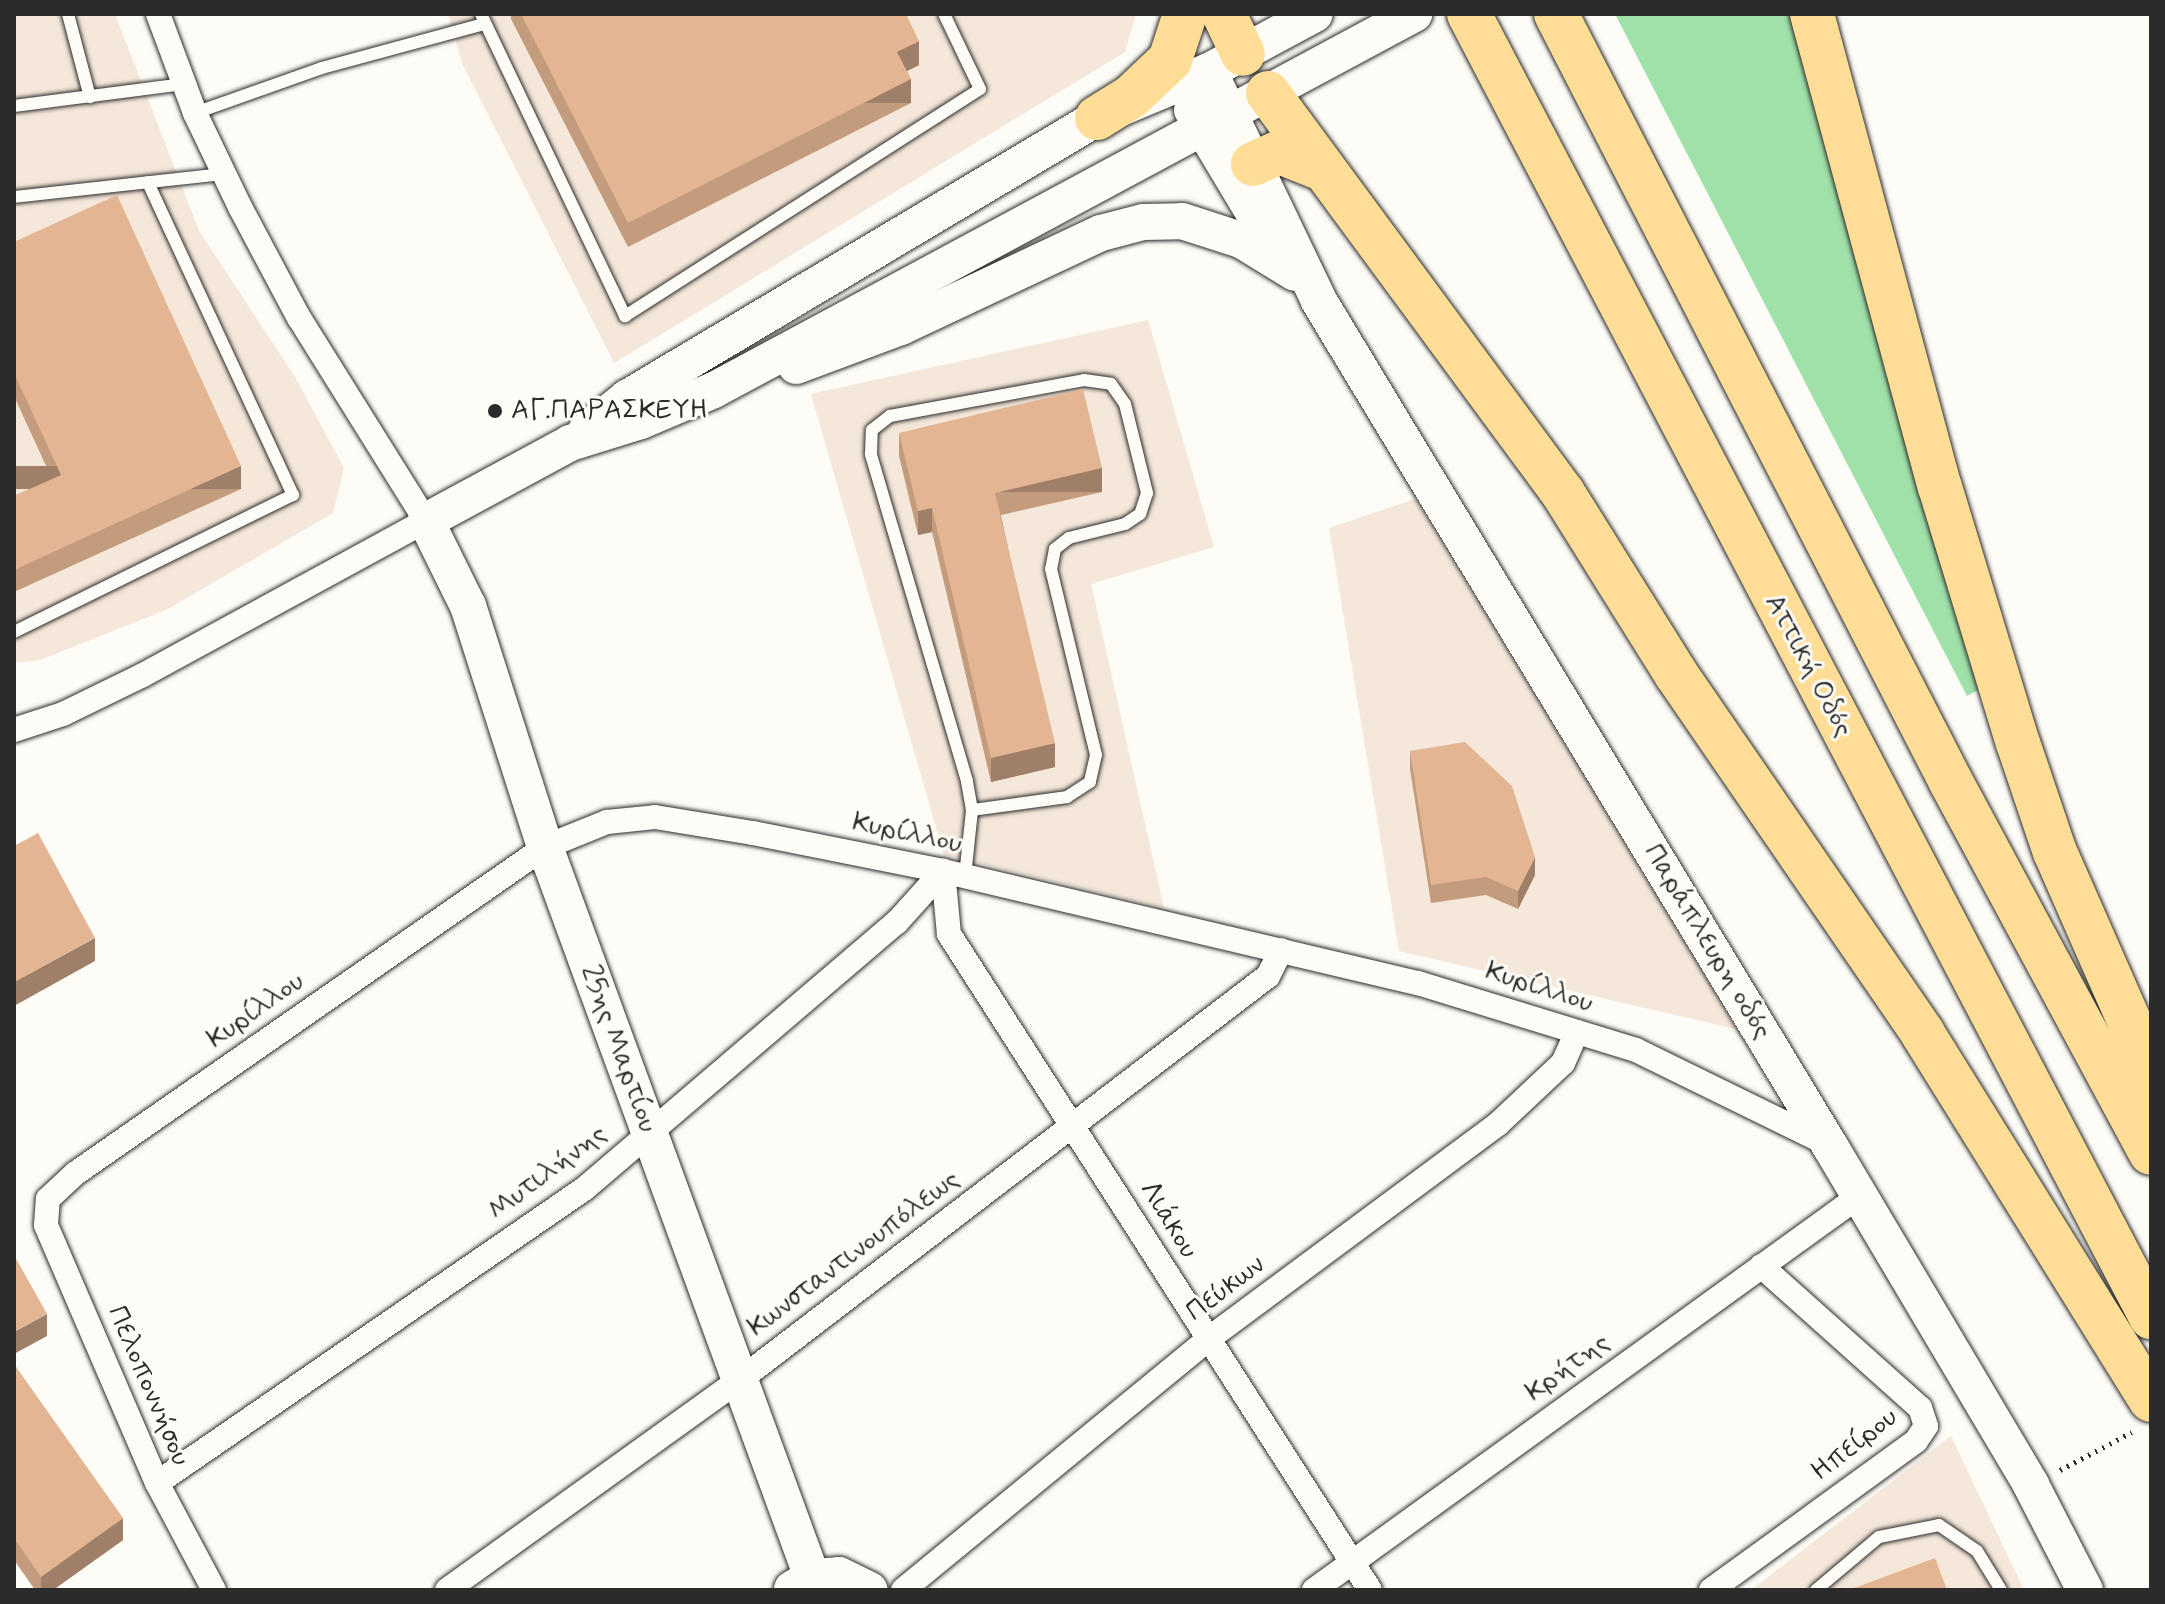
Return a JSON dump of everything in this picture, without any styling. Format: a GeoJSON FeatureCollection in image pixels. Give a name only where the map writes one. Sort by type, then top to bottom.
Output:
{"type":"FeatureCollection","features":[{"type":"Feature","properties":{"kind":"highway"},"geometry":{"type":"LineString","coordinates":[[1097,118],[1163,68],[1180,38],[1185,14]]}},
{"type":"Feature","properties":{"kind":"highway"},"geometry":{"type":"LineString","coordinates":[[1210,70],[1224,14]]}},
{"type":"Feature","properties":{"kind":"highway","name":"Αττική Οδός"},"geometry":{"type":"LineString","coordinates":[[1469,14],[2151,1317]]}},
{"type":"Feature","properties":{"kind":"highway"},"geometry":{"type":"LineString","coordinates":[[1556,14],[1951,782],[2147,1146]]}},
{"type":"Feature","properties":{"kind":"highway"},"geometry":{"type":"LineString","coordinates":[[1812,14],[1940,487],[2018,743],[2055,852],[2133,1030],[2147,1146]]}},
{"type":"Feature","properties":{"kind":"highway"},"geometry":{"type":"LineString","coordinates":[[1268,93],[1320,168],[1563,493],[1685,687],[1923,1034],[2144,1415]]}},
{"type":"Feature","properties":{"kind":"highway"},"geometry":{"type":"LineString","coordinates":[[1253,164],[1280,152],[1320,168]]}},
{"type":"Feature","properties":{"kind":"street"},"geometry":{"type":"LineString","coordinates":[[158,14],[195,113],[299,318],[426,521]]}},
{"type":"Feature","properties":{"kind":"street"},"geometry":{"type":"LineString","coordinates":[[570,443],[641,421],[714,390],[1414,14]]}},
{"type":"Feature","properties":{"kind":"street"},"geometry":{"type":"LineString","coordinates":[[14,730],[63,714],[143,675],[570,443],[627,398],[1097,118],[1210,70],[1308,18]]}},
{"type":"Feature","properties":{"kind":"street"},"geometry":{"type":"LineString","coordinates":[[1210,70],[1268,93]]}},
{"type":"Feature","properties":{"kind":"street"},"geometry":{"type":"LineString","coordinates":[[1210,70],[1216,122]]}},
{"type":"Feature","properties":{"kind":"street","name":"Παράπλευρη οδός"},"geometry":{"type":"LineString","coordinates":[[1216,122],[1253,164],[1319,301],[1830,1146],[2031,1485],[2085,1590]]}},
{"type":"Feature","properties":{"kind":"street","name":"Παράπλευρη οδός"},"geometry":{"type":"LineString","coordinates":[[1216,122],[1258,227],[1319,301]]}},
{"type":"Feature","properties":{"kind":"street"},"geometry":{"type":"LineString","coordinates":[[714,390],[822,358],[1101,233],[1143,222],[1182,221],[1241,240],[1295,273]]}},
{"type":"Feature","properties":{"kind":"street","name":"25ης Μαρτίου"},"geometry":{"type":"LineString","coordinates":[[426,521],[468,606],[545,847],[741,1379],[801,1584]]}},
{"type":"Feature","properties":{"kind":"street","name":"Κυρίλλου"},"geometry":{"type":"LineString","coordinates":[[48,1199],[76,1173],[545,847],[607,822],[655,817],[954,874],[1455,993],[1636,1050],[1830,1146]]}},
{"type":"Feature","properties":{"kind":"street","name":"Λιάκου"},"geometry":{"type":"LineString","coordinates":[[954,874],[949,934],[1370,1590]]}},
{"type":"Feature","properties":{"kind":"street","name":"Μυτιλήνης"},"geometry":{"type":"LineString","coordinates":[[157,1483],[584,1189],[954,874]]}},
{"type":"Feature","properties":{"kind":"street","name":"Κωνσταντινουπόλεως"},"geometry":{"type":"LineString","coordinates":[[447,1590],[741,1379],[1268,976],[1281,950]]}},
{"type":"Feature","properties":{"kind":"street","name":"Πεύκων"},"geometry":{"type":"LineString","coordinates":[[903,1590],[1207,1340],[1498,1124],[1563,1063],[1577,1032]]}},
{"type":"Feature","properties":{"kind":"street","name":"Κρήτης"},"geometry":{"type":"LineString","coordinates":[[1314,1590],[1858,1197]]}},
{"type":"Feature","properties":{"kind":"street","name":"Πελοποννήσου"},"geometry":{"type":"LineString","coordinates":[[48,1199],[46,1225],[157,1483],[214,1590]]}},
{"type":"Feature","properties":{"kind":"street","name":"Ηπείρου"},"geometry":{"type":"LineString","coordinates":[[1711,1590],[1916,1441],[1926,1426],[1920,1408],[1761,1266]]}},
{"type":"Feature","properties":{"kind":"street"},"geometry":{"type":"LineString","coordinates":[[801,1584],[839,1575],[870,1590]]}},
{"type":"Feature","properties":{"kind":"lane"},"geometry":{"type":"LineString","coordinates":[[68,14],[90,97]]}},
{"type":"Feature","properties":{"kind":"lane"},"geometry":{"type":"LineString","coordinates":[[195,113],[322,68],[483,19],[625,316],[980,89],[944,14]]}},
{"type":"Feature","properties":{"kind":"lane"},"geometry":{"type":"LineString","coordinates":[[14,106],[184,84]]}},
{"type":"Feature","properties":{"kind":"lane"},"geometry":{"type":"LineString","coordinates":[[14,197],[224,174]]}},
{"type":"Feature","properties":{"kind":"lane"},"geometry":{"type":"LineString","coordinates":[[14,632],[293,495],[148,182]]}},
{"type":"Feature","properties":{"kind":"lane"},"geometry":{"type":"LineString","coordinates":[[954,874],[972,810],[871,454],[872,430],[890,416],[1084,380],[1111,384],[1125,404],[1147,493],[1140,514],[1125,524],[1069,538],[1055,549],[1051,569],[1096,755],[1090,782],[1067,797],[972,810]]}},
{"type":"Feature","properties":{"kind":"lane"},"geometry":{"type":"LineString","coordinates":[[1816,1590],[1879,1537],[1939,1525],[1977,1551],[2001,1590]]}},
{"type":"Feature","properties":{"kind":"path"},"geometry":{"type":"LineString","coordinates":[[2071,1464],[2144,1415]]}},
{"type":"Feature","properties":{"kind":"shaded area"},"geometry":{"type":"Polygon","coordinates":[[[14,14],[115,14],[199,231],[295,377],[344,468],[333,513],[166,610],[40,660],[14,663],[14,14]]]}},
{"type":"Feature","properties":{"kind":"shaded area"},"geometry":{"type":"Polygon","coordinates":[[[448,14],[1136,14],[1125,52],[614,363],[462,63],[448,14]]]}},
{"type":"Feature","properties":{"kind":"shaded area"},"geometry":{"type":"Polygon","coordinates":[[[1148,320],[1214,547],[1091,584],[1164,908],[944,855],[811,394],[1148,320]]]}},
{"type":"Feature","properties":{"kind":"shaded area"},"geometry":{"type":"Polygon","coordinates":[[[1415,499],[1736,1029],[1399,951],[1329,528],[1415,499]]]}},
{"type":"Feature","properties":{"kind":"shaded area"},"geometry":{"type":"Polygon","coordinates":[[[1951,1436],[2024,1590],[1751,1590],[1951,1436]]]}},
{"type":"Feature","properties":{"kind":"green space"},"geometry":{"type":"Polygon","coordinates":[[[1615,14],[1795,14],[1988,685],[1967,696],[1615,14]]]}},
{"type":"Feature","properties":{"kind":"building"},"geometry":{"type":"Polygon","coordinates":[[[521,14],[906,14],[919,41],[897,52],[911,79],[628,223],[521,14]]]}},
{"type":"Feature","properties":{"kind":"building"},"geometry":{"type":"Polygon","coordinates":[[[117,195],[241,466],[14,570],[14,496],[61,475],[14,373],[14,242],[117,195]]]}},
{"type":"Feature","properties":{"kind":"building"},"geometry":{"type":"Polygon","coordinates":[[[1083,389],[1102,468],[995,493],[1055,743],[991,758],[932,508],[918,511],[899,433],[1083,389]]]}},
{"type":"Feature","properties":{"kind":"building"},"geometry":{"type":"Polygon","coordinates":[[[1465,742],[1512,786],[1535,857],[1518,891],[1486,877],[1431,885],[1410,751],[1465,742]]]}},
{"type":"Feature","properties":{"kind":"building"},"geometry":{"type":"Polygon","coordinates":[[[38,833],[95,938],[14,982],[14,846],[38,833]]]}},
{"type":"Feature","properties":{"kind":"building"},"geometry":{"type":"Polygon","coordinates":[[[14,1255],[47,1314],[14,1332],[14,1255]]]}},
{"type":"Feature","properties":{"kind":"building"},"geometry":{"type":"Polygon","coordinates":[[[14,1364],[123,1518],[41,1577],[14,1538],[14,1364]]]}},
{"type":"Feature","properties":{"kind":"building"},"geometry":{"type":"Polygon","coordinates":[[[1935,1558],[1947,1590],[1849,1590],[1935,1558]]]}},
{"type":"Feature","properties":{"kind":"place","name":"ΑΓ.ΠΑΡΑΣΚΕΥΗ"},"geometry":{"type":"Point","coordinates":[495,411]}}]}
